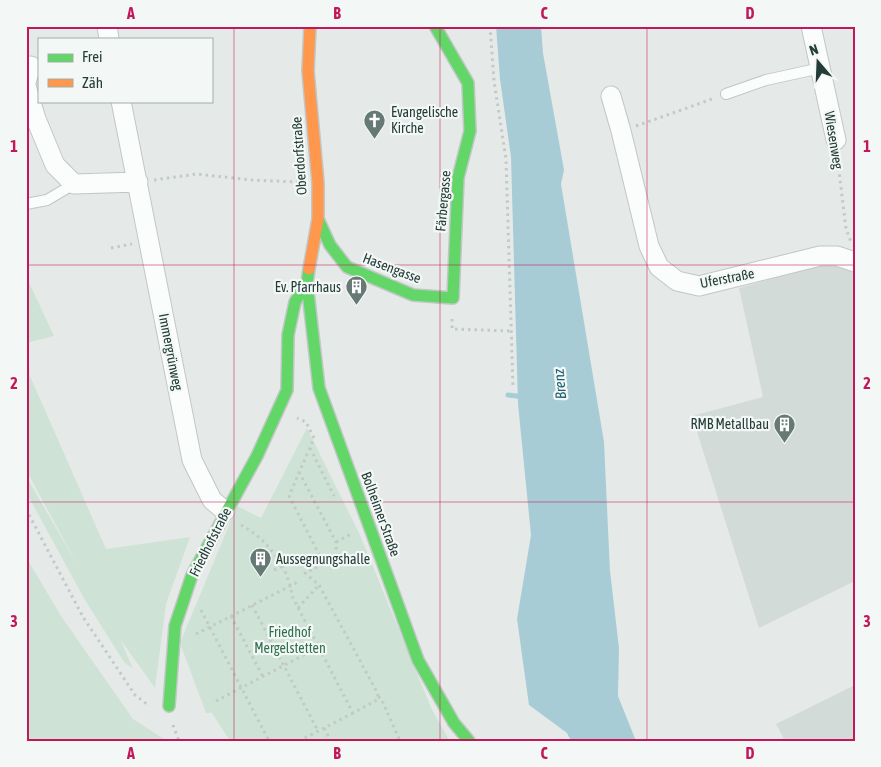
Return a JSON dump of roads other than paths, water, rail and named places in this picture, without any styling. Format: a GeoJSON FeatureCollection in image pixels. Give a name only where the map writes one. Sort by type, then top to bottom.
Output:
{"type":"FeatureCollection","features":[{"type":"Feature","properties":{"kind":"street","name":"Oberdorfstraße"},"geometry":{"type":"LineString","coordinates":[[307,283],[318,219],[318,183],[308,71],[310,26]]}},
{"type":"Feature","properties":{"kind":"street","name":"Färbergasse"},"geometry":{"type":"LineString","coordinates":[[435,26],[468,83],[470,131],[458,178],[453,298]]}},
{"type":"Feature","properties":{"kind":"street","name":"Wiesenweg"},"geometry":{"type":"LineString","coordinates":[[811,26],[836,140]]}},
{"type":"Feature","properties":{"kind":"street"},"geometry":{"type":"LineString","coordinates":[[28,78],[36,119],[55,165],[74,184],[142,182]]}},
{"type":"Feature","properties":{"kind":"street","name":"Uferstraße"},"geometry":{"type":"LineString","coordinates":[[610,96],[621,131],[649,246],[659,267],[677,281],[699,286],[820,256],[853,254]]}},
{"type":"Feature","properties":{"kind":"street","name":"Immergrünweg"},"geometry":{"type":"LineString","coordinates":[[122,102],[142,182],[192,460],[212,500],[224,513]]}},
{"type":"Feature","properties":{"kind":"street","name":"Hasengasse"},"geometry":{"type":"LineString","coordinates":[[318,219],[330,246],[347,267],[413,295],[453,298]]}},
{"type":"Feature","properties":{"kind":"street","name":"Friedhofstraße"},"geometry":{"type":"LineString","coordinates":[[169,706],[175,626],[192,576],[224,513],[257,456],[286,390],[288,335],[295,302],[307,283]]}},
{"type":"Feature","properties":{"kind":"street","name":"Bolheimer Straße"},"geometry":{"type":"LineString","coordinates":[[307,283],[319,388],[418,660],[454,723],[469,741]]}},
{"type":"Feature","properties":{"kind":"street"},"geometry":{"type":"LineString","coordinates":[[286,390],[319,388]]}},
{"type":"Feature","properties":{"kind":"lane"},"geometry":{"type":"LineString","coordinates":[[726,94],[766,80],[821,68]]}},
{"type":"Feature","properties":{"kind":"lane"},"geometry":{"type":"LineString","coordinates":[[26,204],[47,200],[74,184]]}},
{"type":"Feature","properties":{"kind":"water","name":"Brenz"},"geometry":{"type":"Polygon","coordinates":[[[496,26],[541,26],[543,53],[564,170],[561,184],[604,442],[610,571],[619,648],[618,696],[636,741],[571,741],[567,733],[529,705],[517,619],[531,535],[518,404],[511,157],[500,79],[496,26]]]}},
{"type":"Feature","properties":{"kind":"waterway"},"geometry":{"type":"LineString","coordinates":[[508,395],[525,397]]}},
{"type":"Feature","properties":{"kind":"place","name":"Evangelische Kirche"},"geometry":{"type":"Point","coordinates":[375,139]}},
{"type":"Feature","properties":{"kind":"place","name":"Ev. Pfarrhaus"},"geometry":{"type":"Point","coordinates":[357,306]}},
{"type":"Feature","properties":{"kind":"place","name":"RMB Metallbau"},"geometry":{"type":"Point","coordinates":[785,443]}},
{"type":"Feature","properties":{"kind":"place","name":"Aussegnungshalle"},"geometry":{"type":"Point","coordinates":[260,578]}},
{"type":"Feature","properties":{"kind":"park label","name":"Friedhof Mergelstetten"},"geometry":{"type":"Point","coordinates":[290,640]}}]}
